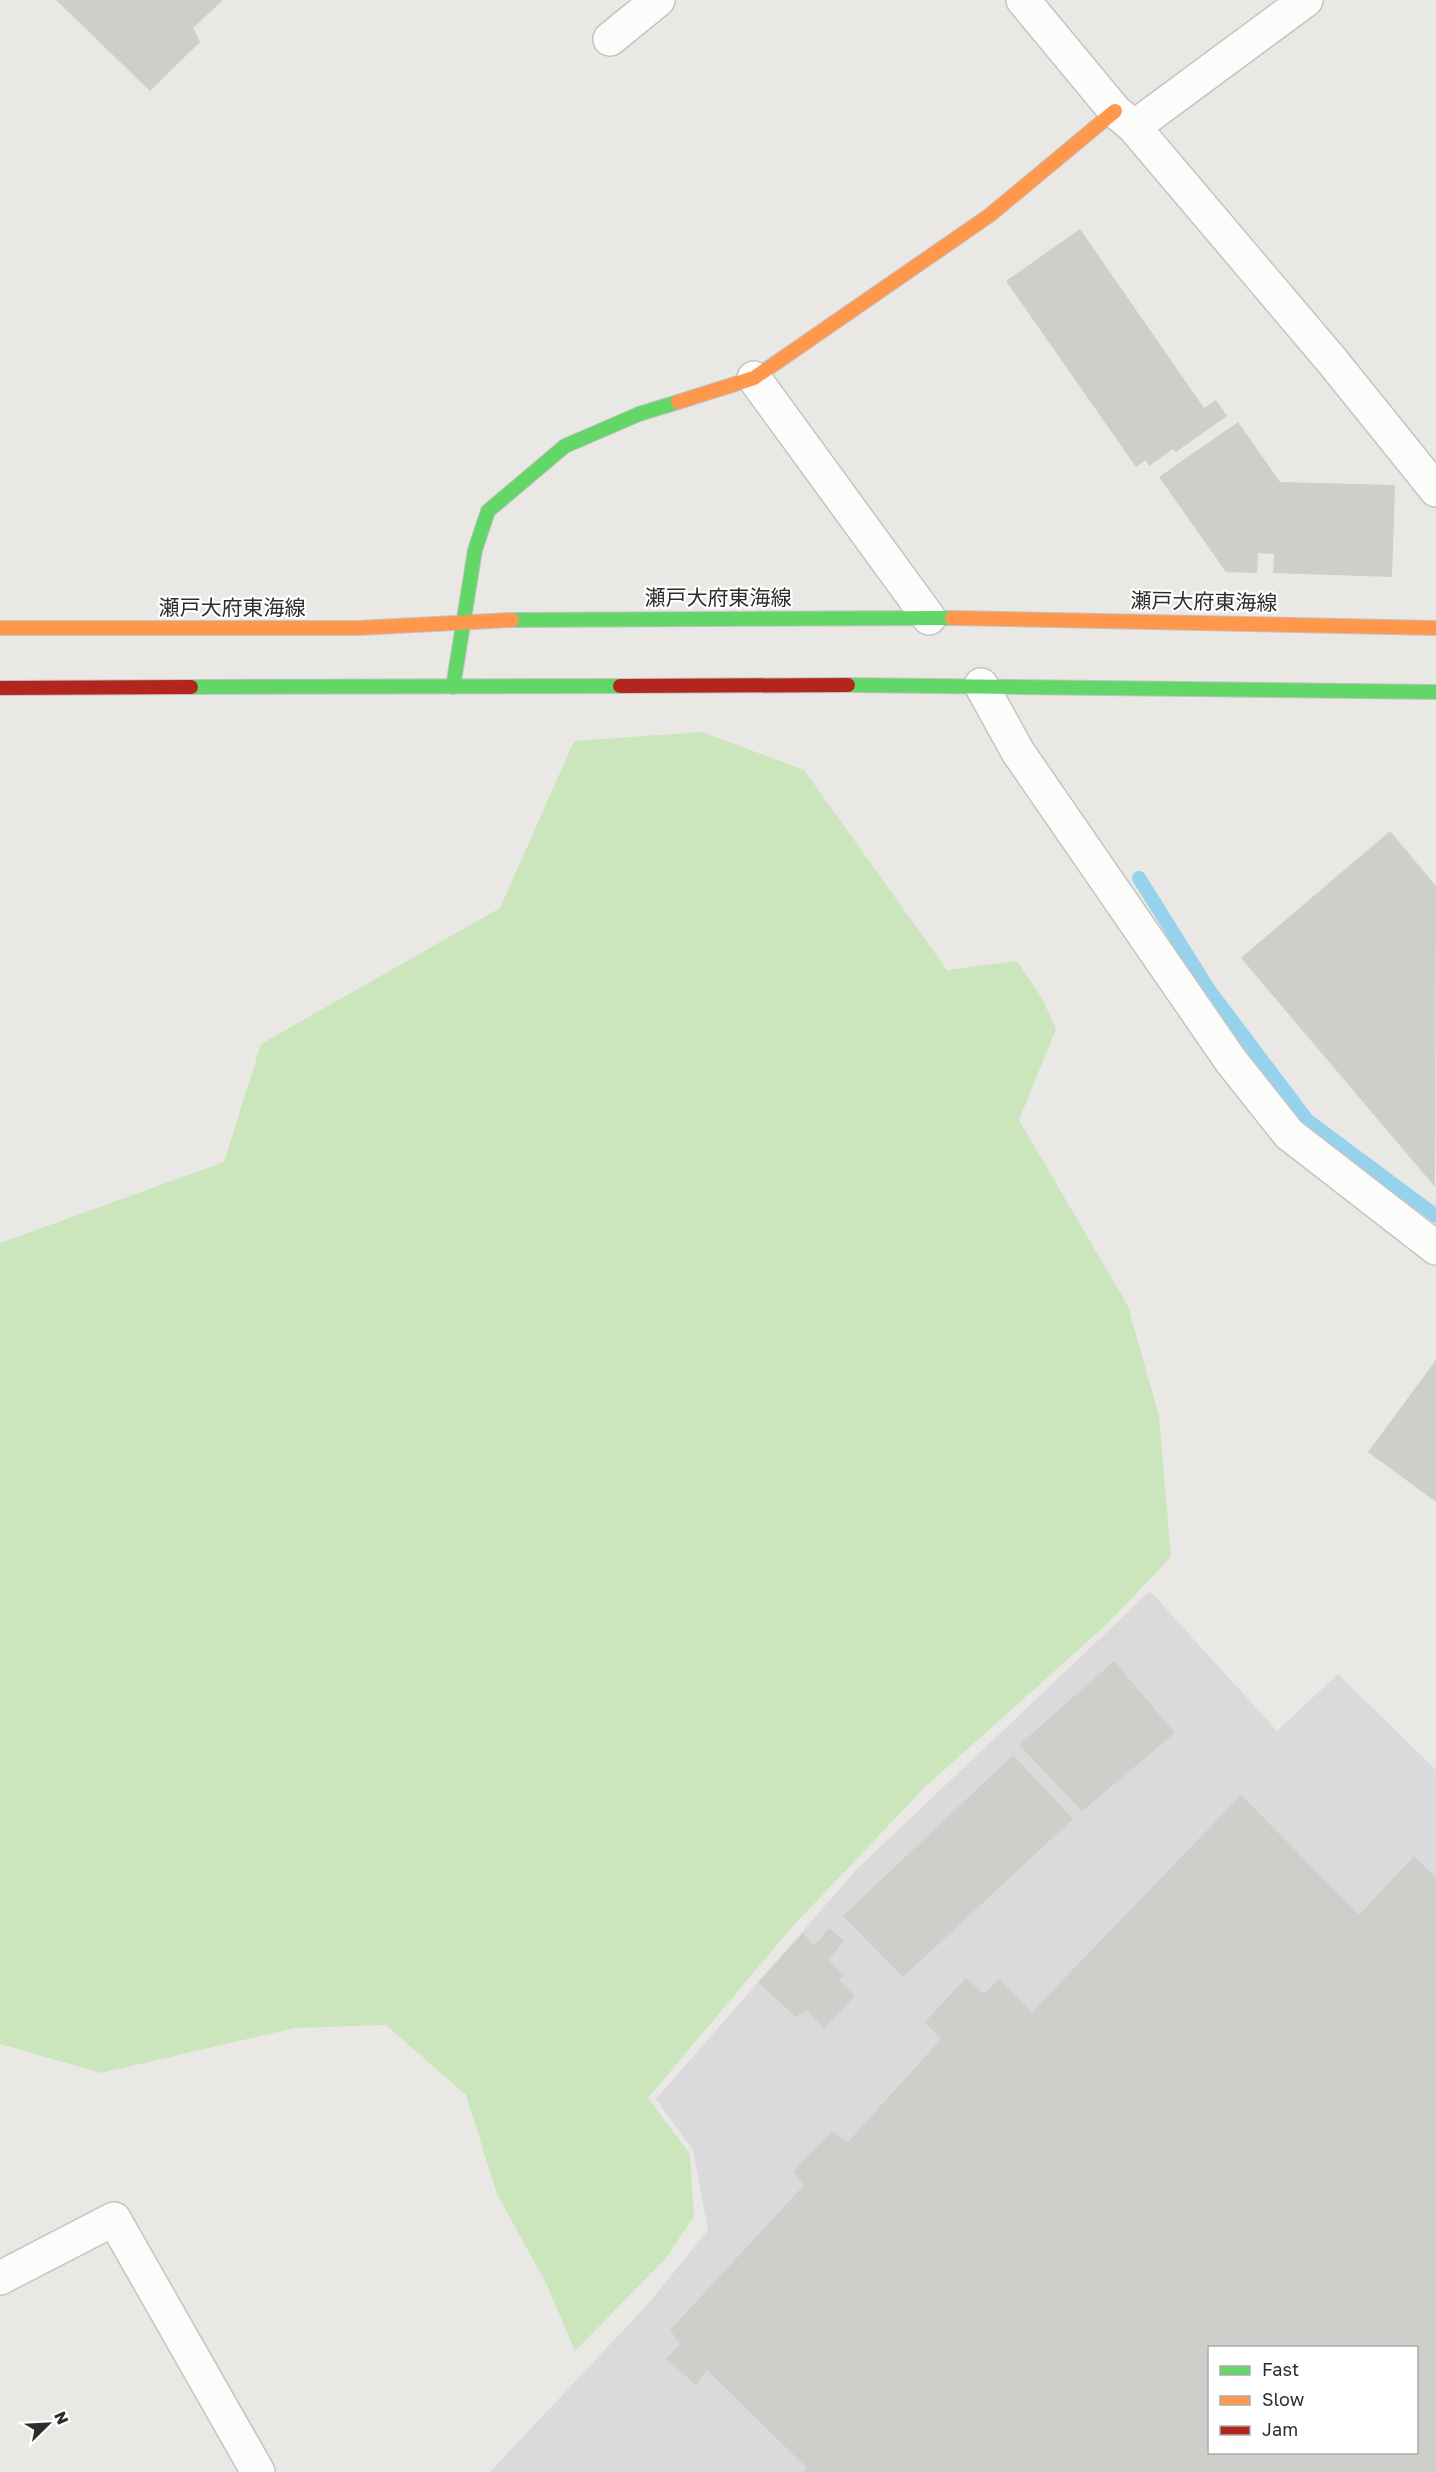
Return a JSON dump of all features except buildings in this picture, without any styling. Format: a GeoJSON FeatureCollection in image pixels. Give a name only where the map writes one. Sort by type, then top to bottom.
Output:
{"type":"FeatureCollection","features":[{"type":"Feature","properties":{"kind":"main road"},"geometry":{"type":"LineString","coordinates":[[453,687],[475,550],[488,511],[565,446],[639,414],[754,378],[990,215],[1124,119]]}},
{"type":"Feature","properties":{"kind":"main road","name":"瀬戸大府東海線"},"geometry":{"type":"LineString","coordinates":[[0,628],[358,628],[462,621],[929,618],[1436,628]]}},
{"type":"Feature","properties":{"kind":"main road"},"geometry":{"type":"LineString","coordinates":[[0,688],[981,686],[1436,692]]}},
{"type":"Feature","properties":{"kind":"street"},"geometry":{"type":"LineString","coordinates":[[609,39],[658,0]]}},
{"type":"Feature","properties":{"kind":"street"},"geometry":{"type":"LineString","coordinates":[[1023,0],[1333,363],[1436,490]]}},
{"type":"Feature","properties":{"kind":"street"},"geometry":{"type":"LineString","coordinates":[[1124,119],[1306,0]]}},
{"type":"Feature","properties":{"kind":"street"},"geometry":{"type":"LineString","coordinates":[[754,378],[929,618]]}},
{"type":"Feature","properties":{"kind":"street"},"geometry":{"type":"LineString","coordinates":[[981,686],[1018,752],[1231,1061],[1289,1134],[1436,1248]]}},
{"type":"Feature","properties":{"kind":"street"},"geometry":{"type":"LineString","coordinates":[[0,2278],[114,2219],[258,2472]]}},
{"type":"Feature","properties":{"kind":"shaded area"},"geometry":{"type":"Polygon","coordinates":[[[1150,1591],[1277,1731],[1338,1674],[1436,1770],[1436,2472],[490,2472],[649,2303],[708,2230],[693,2150],[656,2099],[857,1869],[1150,1591]]]}},
{"type":"Feature","properties":{"kind":"green space"},"geometry":{"type":"Polygon","coordinates":[[[702,732],[804,770],[947,970],[1017,961],[1042,998],[1056,1029],[1019,1120],[1128,1306],[1159,1416],[1171,1557],[1106,1625],[925,1787],[791,1928],[648,2098],[690,2154],[694,2216],[666,2258],[575,2351],[546,2283],[497,2194],[466,2095],[386,2025],[295,2028],[101,2073],[0,2044],[0,1243],[224,1162],[261,1044],[500,908],[574,741],[702,732]]]}},
{"type":"Feature","properties":{"kind":"waterway"},"geometry":{"type":"LineString","coordinates":[[1139,878],[1209,990],[1307,1120],[1436,1216]]}},
{"type":"Feature","properties":{"kind":"traffic: fast"},"geometry":{"type":"LineString","coordinates":[[453,687],[475,550],[488,511],[565,446],[639,414],[678,402]]}},
{"type":"Feature","properties":{"kind":"traffic: fast"},"geometry":{"type":"LineString","coordinates":[[512,620],[952,618]]}},
{"type":"Feature","properties":{"kind":"traffic: fast"},"geometry":{"type":"LineString","coordinates":[[848,685],[1436,692]]}},
{"type":"Feature","properties":{"kind":"traffic: fast"},"geometry":{"type":"LineString","coordinates":[[191,687],[620,686]]}},
{"type":"Feature","properties":{"kind":"traffic: slow"},"geometry":{"type":"LineString","coordinates":[[678,402],[754,378],[990,215],[1115,111]]}},
{"type":"Feature","properties":{"kind":"traffic: slow"},"geometry":{"type":"LineString","coordinates":[[952,618],[1436,628]]}},
{"type":"Feature","properties":{"kind":"traffic: slow"},"geometry":{"type":"LineString","coordinates":[[0,628],[359,628],[512,620]]}},
{"type":"Feature","properties":{"kind":"traffic: jam"},"geometry":{"type":"LineString","coordinates":[[620,686],[848,685]]}},
{"type":"Feature","properties":{"kind":"traffic: jam"},"geometry":{"type":"LineString","coordinates":[[0,688],[191,687]]}}]}
